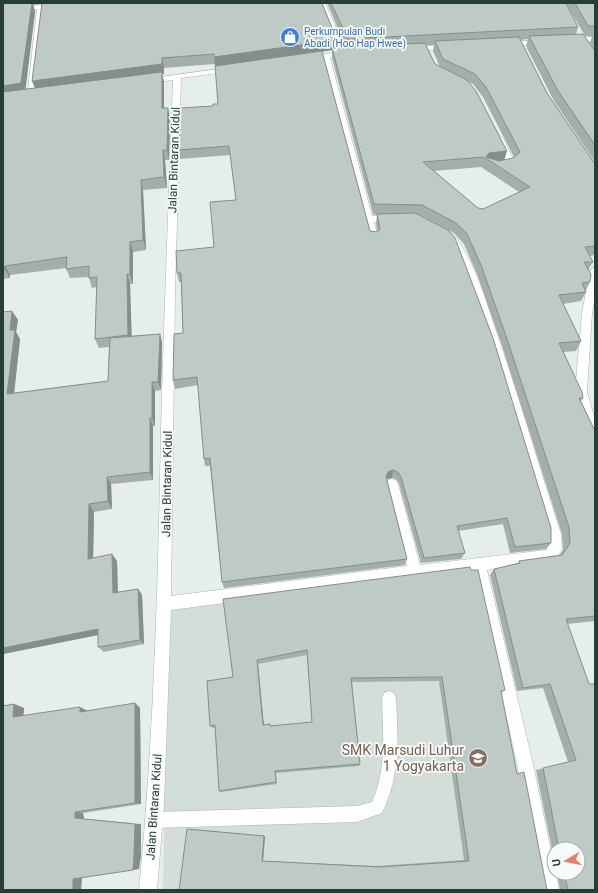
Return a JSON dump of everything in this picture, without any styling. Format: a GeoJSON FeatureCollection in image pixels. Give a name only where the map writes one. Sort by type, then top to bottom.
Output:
{"type":"FeatureCollection","features":[{"type":"Feature","properties":{"kind":"street"},"geometry":{"type":"LineString","coordinates":[[322,3],[343,53]]}},
{"type":"Feature","properties":{"kind":"street"},"geometry":{"type":"LineString","coordinates":[[3,10],[62,6]]}},
{"type":"Feature","properties":{"kind":"street"},"geometry":{"type":"LineString","coordinates":[[30,96],[41,7]]}},
{"type":"Feature","properties":{"kind":"street"},"geometry":{"type":"LineString","coordinates":[[565,40],[595,39]]}},
{"type":"Feature","properties":{"kind":"street"},"geometry":{"type":"LineString","coordinates":[[496,44],[521,46],[550,41]]}},
{"type":"Feature","properties":{"kind":"street"},"geometry":{"type":"LineString","coordinates":[[403,50],[427,51],[457,47]]}},
{"type":"Feature","properties":{"kind":"street"},"geometry":{"type":"LineString","coordinates":[[302,59],[358,52]]}},
{"type":"Feature","properties":{"kind":"street"},"geometry":{"type":"LineString","coordinates":[[326,56],[373,237]]}},
{"type":"Feature","properties":{"kind":"street"},"geometry":{"type":"LineString","coordinates":[[138,82],[240,68]]}},
{"type":"Feature","properties":{"kind":"street","name":"Jalan Bintaran Kidul"},"geometry":{"type":"LineString","coordinates":[[148,890],[154,820],[163,661],[177,77]]}},
{"type":"Feature","properties":{"kind":"street"},"geometry":{"type":"LineString","coordinates":[[489,167],[507,166],[511,163],[496,133]]}},
{"type":"Feature","properties":{"kind":"street"},"geometry":{"type":"LineString","coordinates":[[368,219],[402,218]]}},
{"type":"Feature","properties":{"kind":"street"},"geometry":{"type":"LineString","coordinates":[[164,604],[551,556],[555,549],[554,534],[496,346],[471,275],[458,245],[450,236],[439,230]]}},
{"type":"Feature","properties":{"kind":"street"},"geometry":{"type":"LineString","coordinates":[[595,270],[588,313],[581,392],[595,440]]}},
{"type":"Feature","properties":{"kind":"street"},"geometry":{"type":"LineString","coordinates":[[392,484],[415,572]]}},
{"type":"Feature","properties":{"kind":"street"},"geometry":{"type":"LineString","coordinates":[[479,565],[524,764],[550,890]]}},
{"type":"Feature","properties":{"kind":"lane"},"geometry":{"type":"LineString","coordinates":[[154,820],[356,814],[377,808],[383,797],[391,768],[389,698]]}},
{"type":"Feature","properties":{"kind":"shaded area"},"geometry":{"type":"Polygon","coordinates":[[[476,569],[538,890],[163,890],[167,607],[476,569]]]}},
{"type":"Feature","properties":{"kind":"building"},"geometry":{"type":"Polygon","coordinates":[[[32,3],[21,83],[3,86],[3,4],[32,3]]]}},
{"type":"Feature","properties":{"kind":"building"},"geometry":{"type":"Polygon","coordinates":[[[42,3],[322,3],[337,40],[214,57],[214,54],[162,58],[162,64],[32,81],[42,3]]]}},
{"type":"Feature","properties":{"kind":"building"},"geometry":{"type":"Polygon","coordinates":[[[331,3],[566,3],[578,27],[348,39],[331,3]]]}},
{"type":"Feature","properties":{"kind":"building"},"geometry":{"type":"Polygon","coordinates":[[[575,3],[595,3],[595,26],[588,26],[575,3]]]}},
{"type":"Feature","properties":{"kind":"building"},"geometry":{"type":"Polygon","coordinates":[[[583,34],[595,51],[595,145],[558,91],[529,36],[583,34]]]}},
{"type":"Feature","properties":{"kind":"building"},"geometry":{"type":"Polygon","coordinates":[[[519,37],[547,93],[595,164],[595,246],[585,247],[593,262],[584,262],[591,274],[590,282],[582,283],[586,292],[559,295],[581,341],[559,343],[582,392],[583,398],[579,398],[595,431],[595,616],[566,619],[589,684],[594,684],[595,687],[595,890],[568,890],[566,881],[586,881],[586,841],[557,841],[543,768],[576,760],[550,684],[523,688],[494,569],[520,563],[519,561],[562,555],[570,543],[569,527],[506,336],[481,265],[467,234],[456,223],[422,205],[374,204],[332,48],[425,43],[435,64],[467,80],[476,91],[507,151],[489,153],[486,157],[499,161],[513,158],[520,152],[486,87],[475,74],[443,59],[435,41],[519,37]],[[484,157],[423,162],[478,208],[483,209],[530,187],[484,157]]]}},
{"type":"Feature","properties":{"kind":"building"},"geometry":{"type":"Polygon","coordinates":[[[322,51],[370,231],[377,232],[380,229],[377,214],[415,213],[448,230],[455,238],[493,338],[551,528],[551,543],[515,547],[507,518],[457,526],[465,553],[424,558],[401,477],[398,472],[393,470],[388,472],[386,477],[407,559],[222,582],[210,458],[204,459],[197,377],[173,380],[174,334],[183,333],[181,273],[177,273],[176,251],[214,247],[210,202],[236,200],[229,146],[179,150],[180,108],[213,106],[213,104],[218,104],[215,66],[322,51]]]}},
{"type":"Feature","properties":{"kind":"building"},"geometry":{"type":"Polygon","coordinates":[[[162,72],[162,108],[168,108],[167,150],[163,150],[164,177],[141,180],[143,240],[130,242],[130,274],[127,274],[128,335],[95,339],[97,277],[89,278],[89,266],[66,269],[67,257],[5,266],[3,268],[3,92],[162,72]]]}},
{"type":"Feature","properties":{"kind":"building"},"geometry":{"type":"Polygon","coordinates":[[[12,311],[10,330],[15,330],[7,394],[108,381],[110,338],[160,334],[158,382],[152,382],[150,472],[107,477],[108,501],[89,504],[88,559],[112,554],[113,593],[138,589],[140,640],[98,647],[98,629],[3,648],[3,312],[12,311]]]}},
{"type":"Feature","properties":{"kind":"building"},"geometry":{"type":"Polygon","coordinates":[[[470,567],[471,570],[478,570],[505,690],[501,691],[517,774],[524,772],[547,890],[179,890],[187,829],[264,836],[262,861],[379,867],[469,861],[442,677],[351,678],[360,764],[275,771],[276,782],[219,791],[215,725],[210,726],[207,681],[233,677],[223,599],[470,567]],[[307,650],[257,660],[263,725],[270,724],[270,726],[312,722],[307,650]]]}},
{"type":"Feature","properties":{"kind":"building"},"geometry":{"type":"Polygon","coordinates":[[[135,703],[135,803],[75,812],[75,818],[135,824],[133,870],[73,879],[73,890],[3,890],[3,706],[14,704],[13,717],[80,707],[80,712],[135,703]]]}},
{"type":"Feature","properties":{"kind":"place","name":"Perkumpulan Budi Abadi (Hoo Hap Hwee)"},"geometry":{"type":"Point","coordinates":[290,37]}},
{"type":"Feature","properties":{"kind":"place","name":"SMK Marsudi Luhur 1 Yogyakarta"},"geometry":{"type":"Point","coordinates":[478,758]}}]}
